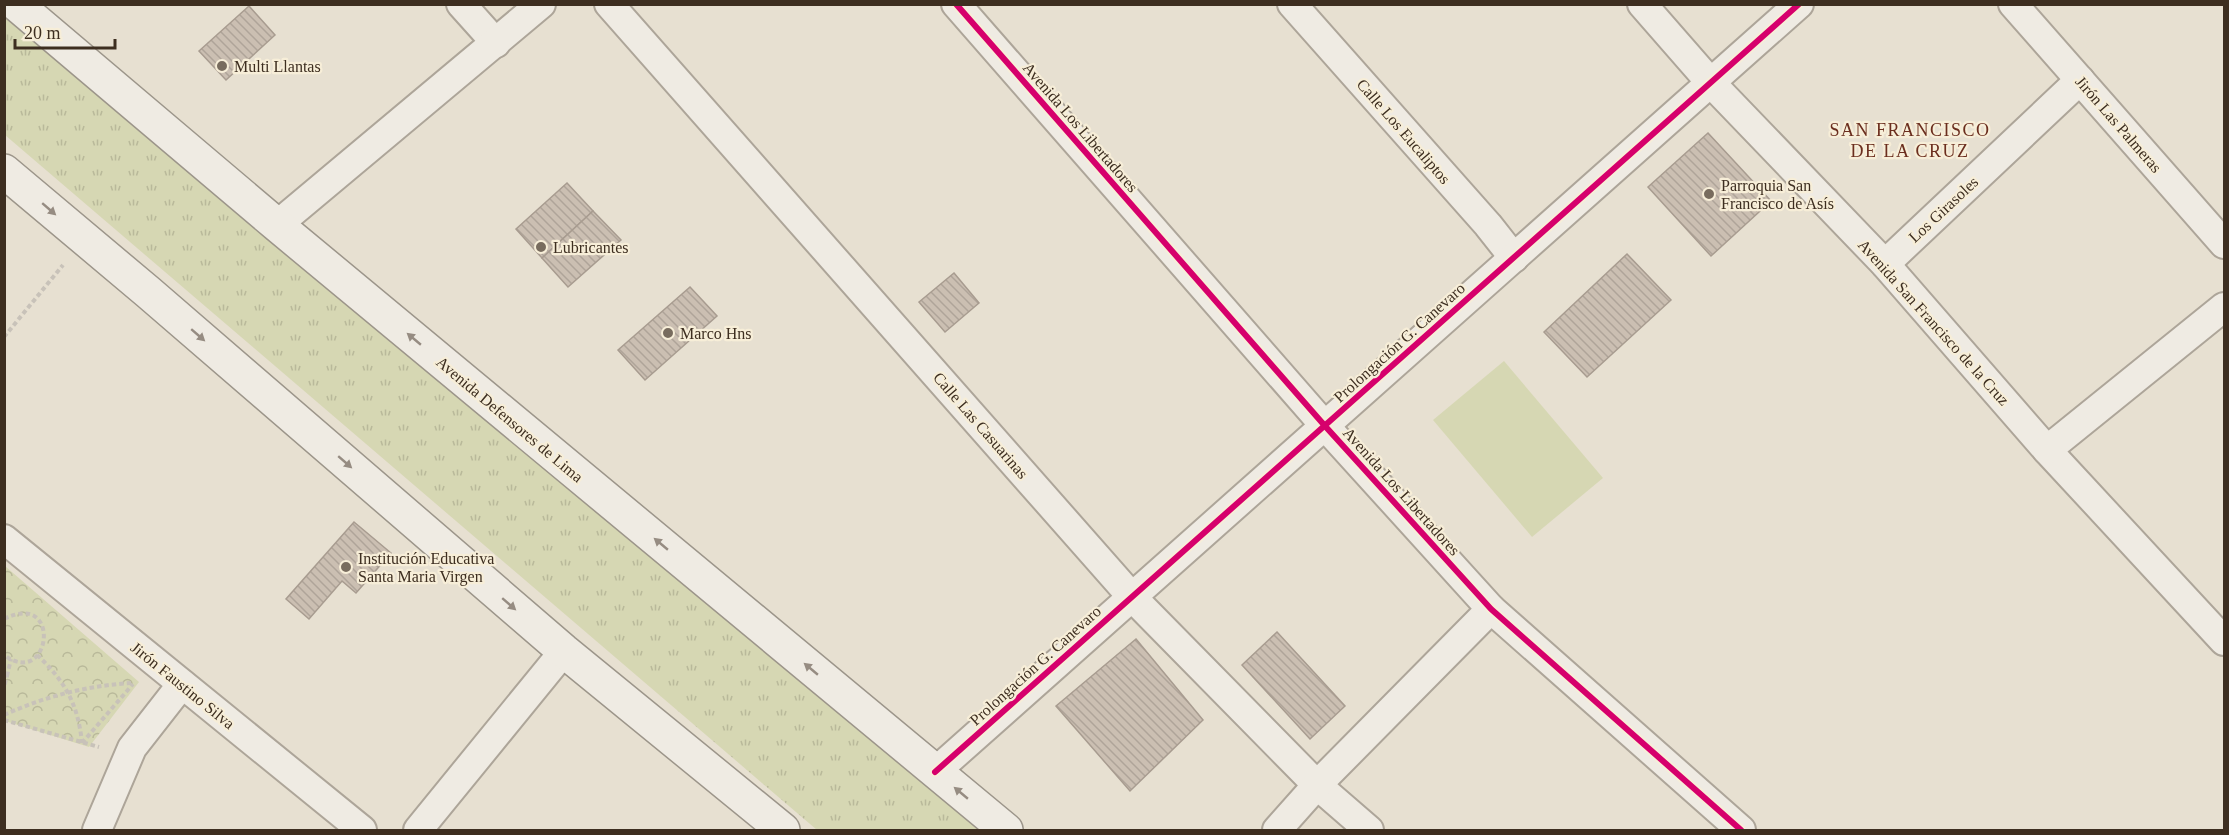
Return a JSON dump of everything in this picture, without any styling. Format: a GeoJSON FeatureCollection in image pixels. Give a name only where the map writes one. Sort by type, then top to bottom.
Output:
{"type":"FeatureCollection","features":[{"type":"Feature","properties":{"kind":"main road","name":"Avenida Defensores de Lima"},"geometry":{"type":"LineString","coordinates":[[16,4],[277,225],[1006,831]]}},
{"type":"Feature","properties":{"kind":"main road"},"geometry":{"type":"LineString","coordinates":[[4,171],[770,827]]}},
{"type":"Feature","properties":{"kind":"street"},"geometry":{"type":"LineString","coordinates":[[461,4],[496,43]]}},
{"type":"Feature","properties":{"kind":"street"},"geometry":{"type":"LineString","coordinates":[[277,225],[541,4]]}},
{"type":"Feature","properties":{"kind":"street","name":"Calle Las Casuarinas"},"geometry":{"type":"LineString","coordinates":[[609,4],[1132,597],[1317,785],[1369,831]]}},
{"type":"Feature","properties":{"kind":"street","name":"Avenida Los Libertadores"},"geometry":{"type":"LineString","coordinates":[[956,4],[1325,426],[1491,609],[1741,831]]}},
{"type":"Feature","properties":{"kind":"street","name":"Calle Los Eucaliptos"},"geometry":{"type":"LineString","coordinates":[[1292,4],[1488,225],[1514,258]]}},
{"type":"Feature","properties":{"kind":"street","name":"Avenida San Francisco de la Cruz"},"geometry":{"type":"LineString","coordinates":[[1642,4],[1711,83],[1884,264],[2047,450],[2224,639]]}},
{"type":"Feature","properties":{"kind":"street","name":"Prolongación G. Canevaro"},"geometry":{"type":"LineString","coordinates":[[935,772],[1799,4]]}},
{"type":"Feature","properties":{"kind":"street","name":"Jirón Las Palmeras"},"geometry":{"type":"LineString","coordinates":[[2013,4],[2224,244]]}},
{"type":"Feature","properties":{"kind":"street","name":"Los Girasoles"},"geometry":{"type":"LineString","coordinates":[[1884,264],[2080,80]]}},
{"type":"Feature","properties":{"kind":"street"},"geometry":{"type":"LineString","coordinates":[[2047,450],[2224,307]]}},
{"type":"Feature","properties":{"kind":"street","name":"Jirón Faustino Silva"},"geometry":{"type":"LineString","coordinates":[[4,539],[362,831]]}},
{"type":"Feature","properties":{"kind":"street"},"geometry":{"type":"LineString","coordinates":[[1277,831],[1317,785],[1491,609]]}},
{"type":"Feature","properties":{"kind":"street"},"geometry":{"type":"LineString","coordinates":[[418,831],[564,651]]}},
{"type":"Feature","properties":{"kind":"street"},"geometry":{"type":"LineString","coordinates":[[97,831],[132,748],[182,684]]}},
{"type":"Feature","properties":{"kind":"path"},"geometry":{"type":"LineString","coordinates":[[4,337],[84,239]]}},
{"type":"Feature","properties":{"kind":"path"},"geometry":{"type":"LineString","coordinates":[[4,619],[14,614],[25,613],[35,617],[42,625],[46,636],[44,646],[28,661],[17,662],[4,655]]}},
{"type":"Feature","properties":{"kind":"path"},"geometry":{"type":"LineString","coordinates":[[37,655],[55,672],[68,691],[80,725],[82,743]]}},
{"type":"Feature","properties":{"kind":"path"},"geometry":{"type":"LineString","coordinates":[[4,687],[12,659]]}},
{"type":"Feature","properties":{"kind":"path"},"geometry":{"type":"LineString","coordinates":[[126,674],[135,682]]}},
{"type":"Feature","properties":{"kind":"path"},"geometry":{"type":"LineString","coordinates":[[4,715],[32,702],[68,691],[135,682]]}},
{"type":"Feature","properties":{"kind":"path"},"geometry":{"type":"LineString","coordinates":[[82,743],[135,682]]}},
{"type":"Feature","properties":{"kind":"path"},"geometry":{"type":"LineString","coordinates":[[4,720],[128,756]]}},
{"type":"Feature","properties":{"kind":"green space"},"geometry":{"type":"Polygon","coordinates":[[[4,17],[980,830],[817,830],[5,135],[4,17]]]}},
{"type":"Feature","properties":{"kind":"green space"},"geometry":{"type":"Polygon","coordinates":[[[1504,361],[1603,478],[1532,537],[1433,420],[1504,361]]]}},
{"type":"Feature","properties":{"kind":"green space"},"geometry":{"type":"Polygon","coordinates":[[[5,566],[139,682],[89,747],[5,721],[5,566]]]}},
{"type":"Feature","properties":{"kind":"building"},"geometry":{"type":"Polygon","coordinates":[[[249,6],[275,35],[226,80],[199,51],[249,6]]]}},
{"type":"Feature","properties":{"kind":"building","name":"Parroquia San Francisco de Asís"},"geometry":{"type":"Polygon","coordinates":[[[1708,133],[1771,201],[1711,256],[1648,187],[1708,133]]]}},
{"type":"Feature","properties":{"kind":"building"},"geometry":{"type":"Polygon","coordinates":[[[567,183],[593,211],[542,258],[516,229],[567,183]]]}},
{"type":"Feature","properties":{"kind":"building"},"geometry":{"type":"Polygon","coordinates":[[[593,211],[621,240],[568,287],[542,258],[593,211]]]}},
{"type":"Feature","properties":{"kind":"building"},"geometry":{"type":"Polygon","coordinates":[[[1627,254],[1671,300],[1587,377],[1544,332],[1627,254]]]}},
{"type":"Feature","properties":{"kind":"building"},"geometry":{"type":"Polygon","coordinates":[[[954,273],[979,303],[945,332],[919,302],[954,273]]]}},
{"type":"Feature","properties":{"kind":"building","name":"Marco Hns"},"geometry":{"type":"Polygon","coordinates":[[[690,287],[717,316],[645,380],[618,350],[690,287]]]}},
{"type":"Feature","properties":{"kind":"building","name":"Institución Educativa Santa Maria Virgen"},"geometry":{"type":"Polygon","coordinates":[[[354,522],[391,553],[356,593],[342,581],[309,619],[286,599],[354,522]]]}},
{"type":"Feature","properties":{"kind":"building"},"geometry":{"type":"Polygon","coordinates":[[[1277,632],[1345,706],[1310,739],[1242,665],[1277,632]]]}},
{"type":"Feature","properties":{"kind":"building"},"geometry":{"type":"Polygon","coordinates":[[[1136,639],[1203,720],[1130,791],[1056,706],[1136,639]]]}},
{"type":"Feature","properties":{"kind":"cycle path"},"geometry":{"type":"LineString","coordinates":[[956,4],[1325,426],[1491,609],[1741,830]]}},
{"type":"Feature","properties":{"kind":"cycle path"},"geometry":{"type":"LineString","coordinates":[[935,772],[1799,4]]}},
{"type":"Feature","properties":{"kind":"place","name":"Multi Llantas"},"geometry":{"type":"Point","coordinates":[222,66]}},
{"type":"Feature","properties":{"kind":"place","name":"Parroquia San Francisco de Asís"},"geometry":{"type":"Point","coordinates":[1709,194]}},
{"type":"Feature","properties":{"kind":"place","name":"Lubricantes"},"geometry":{"type":"Point","coordinates":[541,247]}},
{"type":"Feature","properties":{"kind":"place","name":"Marco Hns"},"geometry":{"type":"Point","coordinates":[668,333]}},
{"type":"Feature","properties":{"kind":"place","name":"Institución Educativa Santa Maria Virgen"},"geometry":{"type":"Point","coordinates":[346,567]}},
{"type":"Feature","properties":{"kind":"district","name":"SAN FRANCISCO DE LA CRUZ"},"geometry":{"type":"Point","coordinates":[1910,140]}}]}
